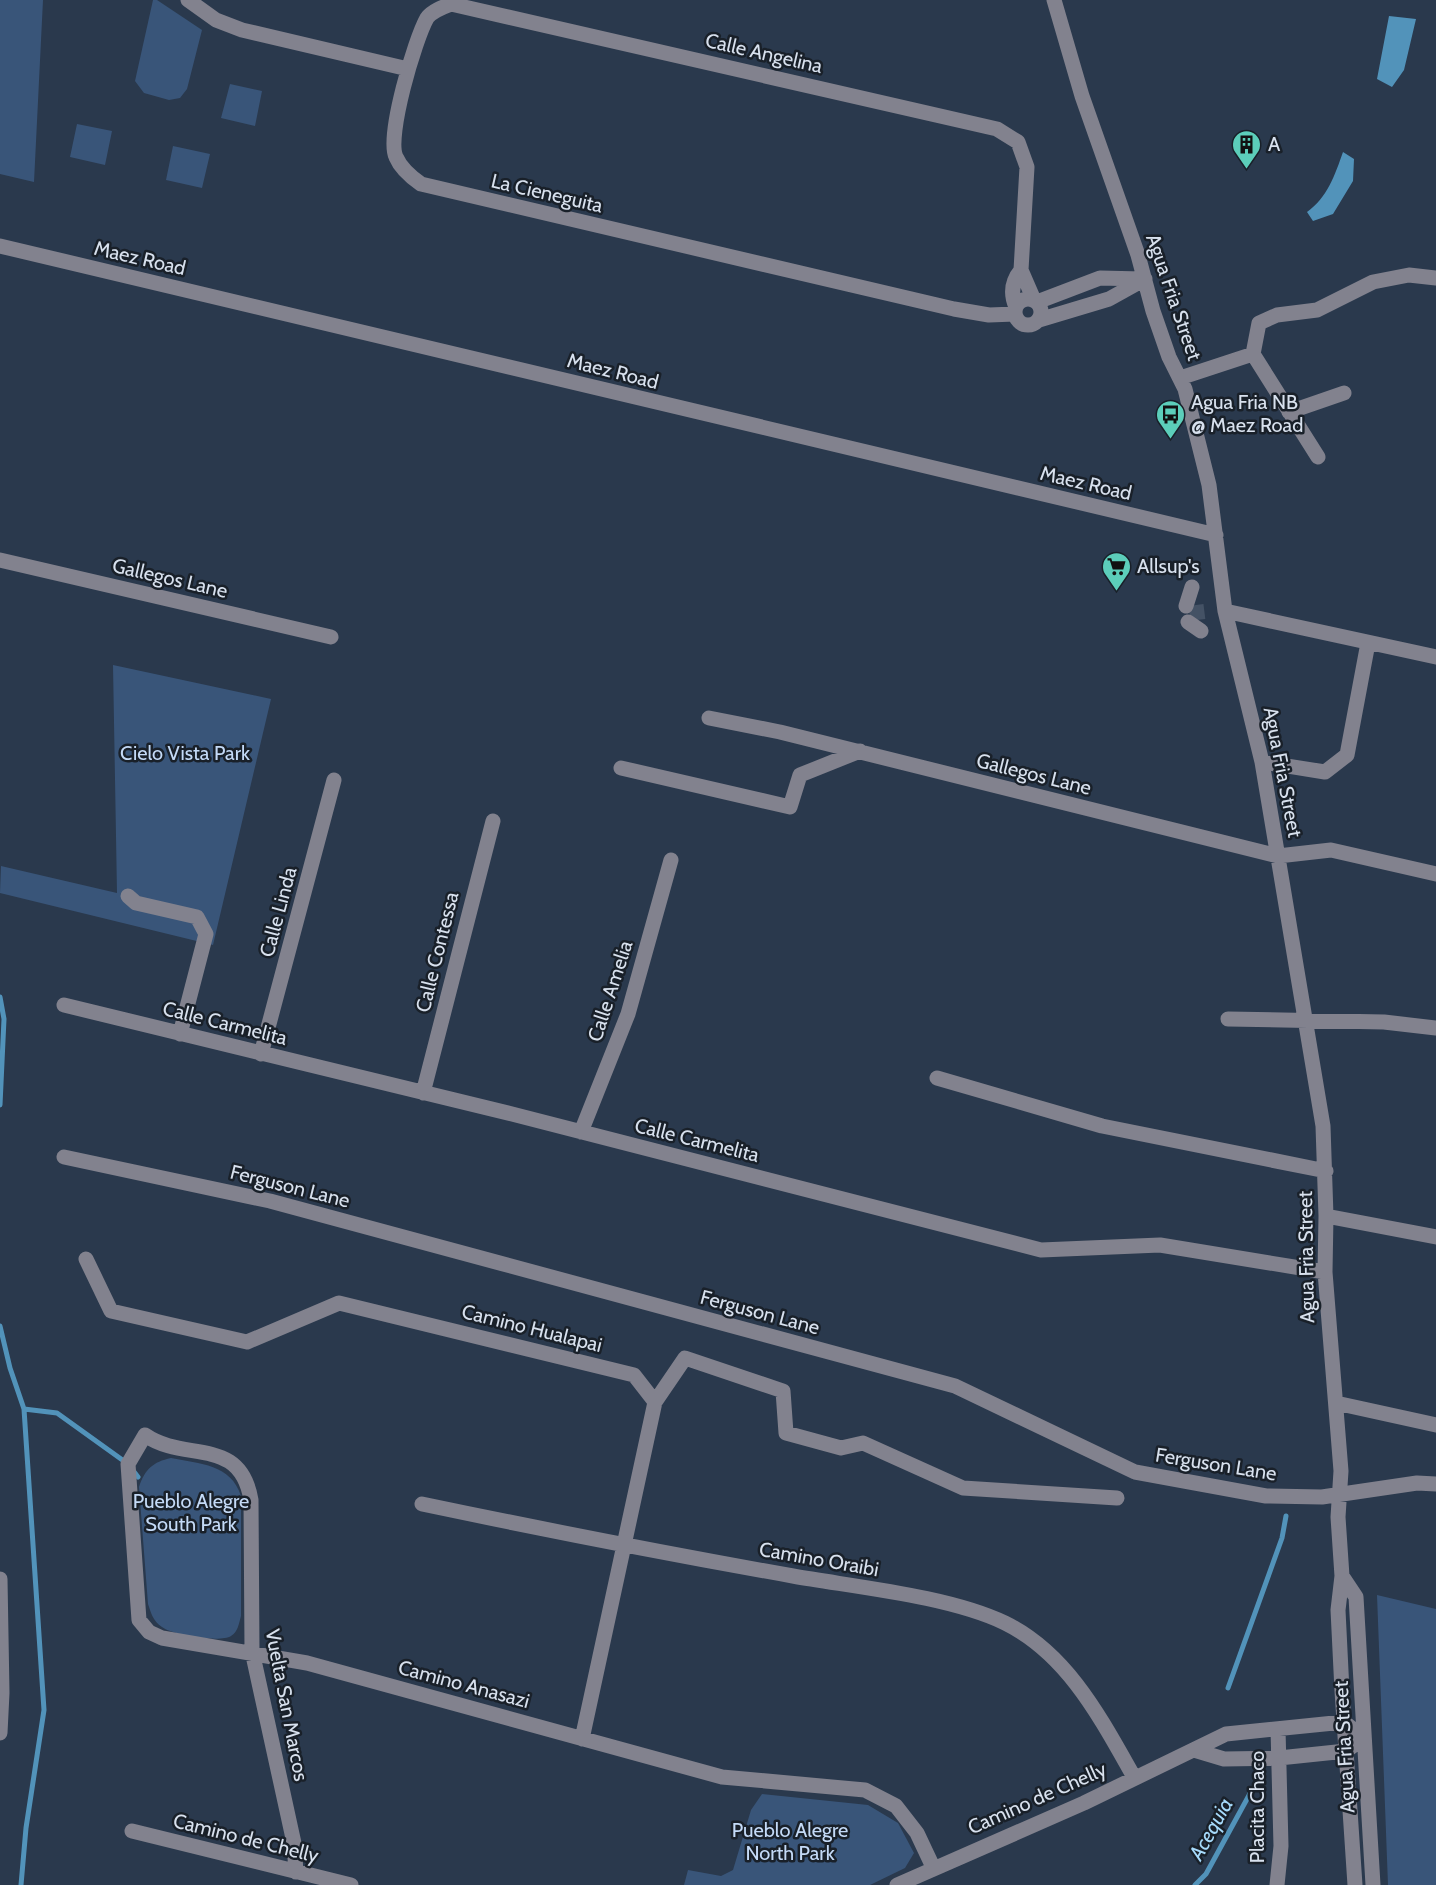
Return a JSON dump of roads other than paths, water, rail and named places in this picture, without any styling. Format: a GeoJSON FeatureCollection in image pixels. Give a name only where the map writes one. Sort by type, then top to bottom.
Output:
{"type":"FeatureCollection","features":[{"type":"Feature","properties":{"kind":"street"},"geometry":{"type":"LineString","coordinates":[[188,0],[216,20],[242,30],[408,69]]}},
{"type":"Feature","properties":{"kind":"street","name":"Agua Fria Street"},"geometry":{"type":"LineString","coordinates":[[1054,0],[1082,96],[1145,279],[1169,357],[1180,378],[1209,485],[1225,611],[1262,762],[1323,1126],[1326,1172],[1325,1272],[1341,1471],[1338,1517],[1342,1576],[1338,1610],[1355,1885]]}},
{"type":"Feature","properties":{"kind":"street","name":"Calle Angelina"},"geometry":{"type":"LineString","coordinates":[[408,69],[418,37],[429,16],[451,3],[997,129],[1018,142],[1027,167],[1022,270],[1036,301]]}},
{"type":"Feature","properties":{"kind":"street","name":"La Cieneguita"},"geometry":{"type":"LineString","coordinates":[[408,69],[395,129],[394,156],[407,174],[422,183],[954,309],[990,315],[1015,310]]}},
{"type":"Feature","properties":{"kind":"street","name":"Maez Road"},"geometry":{"type":"LineString","coordinates":[[0,246],[1216,535]]}},
{"type":"Feature","properties":{"kind":"street","name":"Calle Angelina"},"geometry":{"type":"LineString","coordinates":[[1015,310],[1011,296],[1016,277],[1022,270]]}},
{"type":"Feature","properties":{"kind":"street"},"geometry":{"type":"LineString","coordinates":[[1318,457],[1253,354],[1259,323],[1277,315],[1317,310],[1373,282],[1409,275],[1436,278]]}},
{"type":"Feature","properties":{"kind":"street"},"geometry":{"type":"LineString","coordinates":[[1100,278],[1145,279],[1109,299],[1039,320],[1032,325],[1024,325],[1015,310],[1025,299],[1036,301],[1100,278]]}},
{"type":"Feature","properties":{"kind":"street"},"geometry":{"type":"LineString","coordinates":[[1036,301],[1042,313],[1039,320]]}},
{"type":"Feature","properties":{"kind":"street"},"geometry":{"type":"LineString","coordinates":[[1180,378],[1253,354]]}},
{"type":"Feature","properties":{"kind":"street"},"geometry":{"type":"LineString","coordinates":[[1290,412],[1344,393]]}},
{"type":"Feature","properties":{"kind":"street","name":"Gallegos Lane"},"geometry":{"type":"LineString","coordinates":[[0,560],[331,637]]}},
{"type":"Feature","properties":{"kind":"street"},"geometry":{"type":"LineString","coordinates":[[1225,611],[1436,657]]}},
{"type":"Feature","properties":{"kind":"street"},"geometry":{"type":"LineString","coordinates":[[1262,762],[1325,772],[1347,755],[1368,643]]}},
{"type":"Feature","properties":{"kind":"street","name":"Gallegos Lane"},"geometry":{"type":"LineString","coordinates":[[709,718],[860,751],[1278,856]]}},
{"type":"Feature","properties":{"kind":"street"},"geometry":{"type":"LineString","coordinates":[[621,768],[790,807],[800,775],[860,751]]}},
{"type":"Feature","properties":{"kind":"street","name":"Calle Linda"},"geometry":{"type":"LineString","coordinates":[[261,1054],[334,780]]}},
{"type":"Feature","properties":{"kind":"street","name":"Calle Contessa"},"geometry":{"type":"LineString","coordinates":[[423,1094],[493,821]]}},
{"type":"Feature","properties":{"kind":"street"},"geometry":{"type":"LineString","coordinates":[[1278,856],[1331,850],[1436,874]]}},
{"type":"Feature","properties":{"kind":"street","name":"Calle Amelia"},"geometry":{"type":"LineString","coordinates":[[581,1132],[628,1014],[671,860]]}},
{"type":"Feature","properties":{"kind":"street"},"geometry":{"type":"LineString","coordinates":[[128,896],[136,903],[197,917],[206,934],[180,1034]]}},
{"type":"Feature","properties":{"kind":"street","name":"Calle Carmelita"},"geometry":{"type":"LineString","coordinates":[[64,1005],[581,1132],[1041,1250],[1160,1245],[1325,1272]]}},
{"type":"Feature","properties":{"kind":"street"},"geometry":{"type":"LineString","coordinates":[[1228,1019],[1384,1022],[1436,1028]]}},
{"type":"Feature","properties":{"kind":"street"},"geometry":{"type":"LineString","coordinates":[[937,1078],[1102,1126],[1326,1172]]}},
{"type":"Feature","properties":{"kind":"street","name":"Ferguson Lane"},"geometry":{"type":"LineString","coordinates":[[64,1157],[270,1201],[955,1386],[1135,1472],[1266,1496],[1340,1494],[1417,1483],[1436,1484]]}},
{"type":"Feature","properties":{"kind":"street"},"geometry":{"type":"LineString","coordinates":[[1326,1216],[1436,1238]]}},
{"type":"Feature","properties":{"kind":"street","name":"Camino Hualapai"},"geometry":{"type":"LineString","coordinates":[[86,1259],[111,1311],[248,1341],[339,1303],[634,1375],[655,1402]]}},
{"type":"Feature","properties":{"kind":"street"},"geometry":{"type":"LineString","coordinates":[[582,1739],[655,1402],[685,1358],[783,1391],[786,1432],[841,1448],[863,1443],[963,1488],[1118,1498]]}},
{"type":"Feature","properties":{"kind":"street"},"geometry":{"type":"LineString","coordinates":[[1336,1403],[1436,1425]]}},
{"type":"Feature","properties":{"kind":"street","name":"Vuelta San Marcos"},"geometry":{"type":"LineString","coordinates":[[145,1436],[156,1443],[170,1447],[228,1459],[238,1467],[249,1486],[252,1651],[294,1843],[296,1872]]}},
{"type":"Feature","properties":{"kind":"street","name":"Camino Anasazi"},"geometry":{"type":"LineString","coordinates":[[145,1436],[128,1464],[139,1620],[149,1632],[162,1638],[217,1648],[252,1651],[307,1663],[722,1777],[865,1790],[896,1806],[917,1833],[933,1868]]}},
{"type":"Feature","properties":{"kind":"street","name":"Camino Oraibi"},"geometry":{"type":"LineString","coordinates":[[422,1504],[625,1546],[946,1604],[1005,1623],[1053,1656],[1089,1700],[1134,1777]]}},
{"type":"Feature","properties":{"kind":"street","name":"Agua Fria Street"},"geometry":{"type":"LineString","coordinates":[[1342,1576],[1356,1597],[1373,1885]]}},
{"type":"Feature","properties":{"kind":"street"},"geometry":{"type":"LineString","coordinates":[[0,1579],[0,1733]]}},
{"type":"Feature","properties":{"kind":"street"},"geometry":{"type":"LineString","coordinates":[[1194,1750],[1224,1759],[1279,1758],[1346,1751],[1364,1738],[1344,1722]]}},
{"type":"Feature","properties":{"kind":"street","name":"Camino de Chelly"},"geometry":{"type":"LineString","coordinates":[[897,1885],[1084,1803],[1226,1734],[1344,1722]]}},
{"type":"Feature","properties":{"kind":"street","name":"Placita Chaco"},"geometry":{"type":"LineString","coordinates":[[1277,1885],[1281,1846],[1278,1729]]}},
{"type":"Feature","properties":{"kind":"street","name":"Camino de Chelly"},"geometry":{"type":"LineString","coordinates":[[132,1831],[351,1885]]}},
{"type":"Feature","properties":{"kind":"waterway"},"geometry":{"type":"LineString","coordinates":[[0,997],[4,1019],[0,1105]]}},
{"type":"Feature","properties":{"kind":"waterway"},"geometry":{"type":"LineString","coordinates":[[0,1326],[10,1368],[24,1409],[44,1710],[26,1828],[21,1885]]}},
{"type":"Feature","properties":{"kind":"waterway"},"geometry":{"type":"LineString","coordinates":[[24,1409],[57,1413],[128,1464],[138,1477]]}},
{"type":"Feature","properties":{"kind":"waterway"},"geometry":{"type":"LineString","coordinates":[[1228,1688],[1282,1538],[1286,1516]]}},
{"type":"Feature","properties":{"kind":"waterway","name":"Acequia"},"geometry":{"type":"LineString","coordinates":[[1195,1885],[1206,1874],[1253,1788]]}},
{"type":"Feature","properties":{"kind":"tunnel"},"geometry":{"type":"LineString","coordinates":[[1196,605],[1198,621]]}},
{"type":"Feature","properties":{"kind":"place","name":"A"},"geometry":{"type":"Point","coordinates":[1247,170]}},
{"type":"Feature","properties":{"kind":"place","name":"Agua Fria NB @ Maez Road"},"geometry":{"type":"Point","coordinates":[1170,440]}},
{"type":"Feature","properties":{"kind":"place","name":"Allsup's"},"geometry":{"type":"Point","coordinates":[1116,592]}},
{"type":"Feature","properties":{"kind":"park label","name":"Cielo Vista Park"},"geometry":{"type":"Point","coordinates":[185,753]}},
{"type":"Feature","properties":{"kind":"park label","name":"Pueblo Alegre South Park"},"geometry":{"type":"Point","coordinates":[191,1512]}},
{"type":"Feature","properties":{"kind":"park label","name":"Pueblo Alegre North Park"},"geometry":{"type":"Point","coordinates":[790,1842]}}]}
